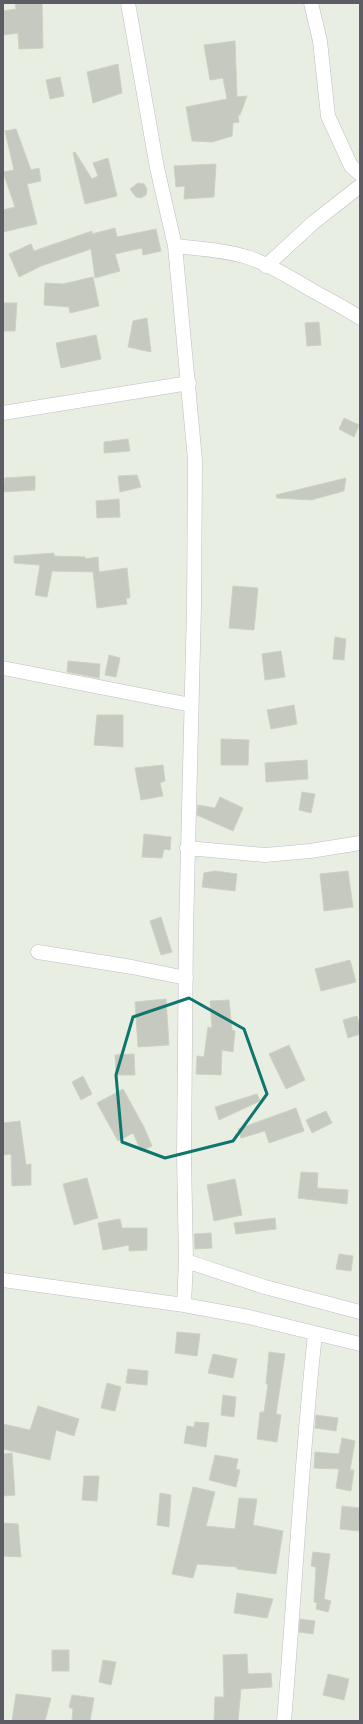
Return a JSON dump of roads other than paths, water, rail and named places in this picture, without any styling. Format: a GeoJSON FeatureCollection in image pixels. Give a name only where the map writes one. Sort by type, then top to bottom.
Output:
{"type":"FeatureCollection","features":[{"type":"Feature","properties":{"kind":"street"},"geometry":{"type":"LineString","coordinates":[[128,3],[157,168],[175,246],[195,460],[194,607],[187,848],[184,1157],[186,1261],[184,1305]]}},
{"type":"Feature","properties":{"kind":"street"},"geometry":{"type":"LineString","coordinates":[[311,3],[320,41],[328,116],[351,166],[360,174]]}},
{"type":"Feature","properties":{"kind":"street"},"geometry":{"type":"LineString","coordinates":[[266,266],[314,222],[360,186]]}},
{"type":"Feature","properties":{"kind":"street"},"geometry":{"type":"LineString","coordinates":[[175,246],[230,253],[251,259],[339,304],[360,318]]}},
{"type":"Feature","properties":{"kind":"street"},"geometry":{"type":"LineString","coordinates":[[3,413],[189,383]]}},
{"type":"Feature","properties":{"kind":"street"},"geometry":{"type":"LineString","coordinates":[[3,668],[191,705]]}},
{"type":"Feature","properties":{"kind":"street"},"geometry":{"type":"LineString","coordinates":[[187,848],[265,855],[310,851],[360,843]]}},
{"type":"Feature","properties":{"kind":"street"},"geometry":{"type":"LineString","coordinates":[[38,952],[132,966],[186,978]]}},
{"type":"Feature","properties":{"kind":"street"},"geometry":{"type":"LineString","coordinates":[[186,1261],[265,1287],[360,1312]]}},
{"type":"Feature","properties":{"kind":"street"},"geometry":{"type":"LineString","coordinates":[[3,1280],[184,1305],[249,1317],[360,1344]]}},
{"type":"Feature","properties":{"kind":"street"},"geometry":{"type":"LineString","coordinates":[[284,1721],[295,1593],[303,1461],[315,1334]]}}]}
